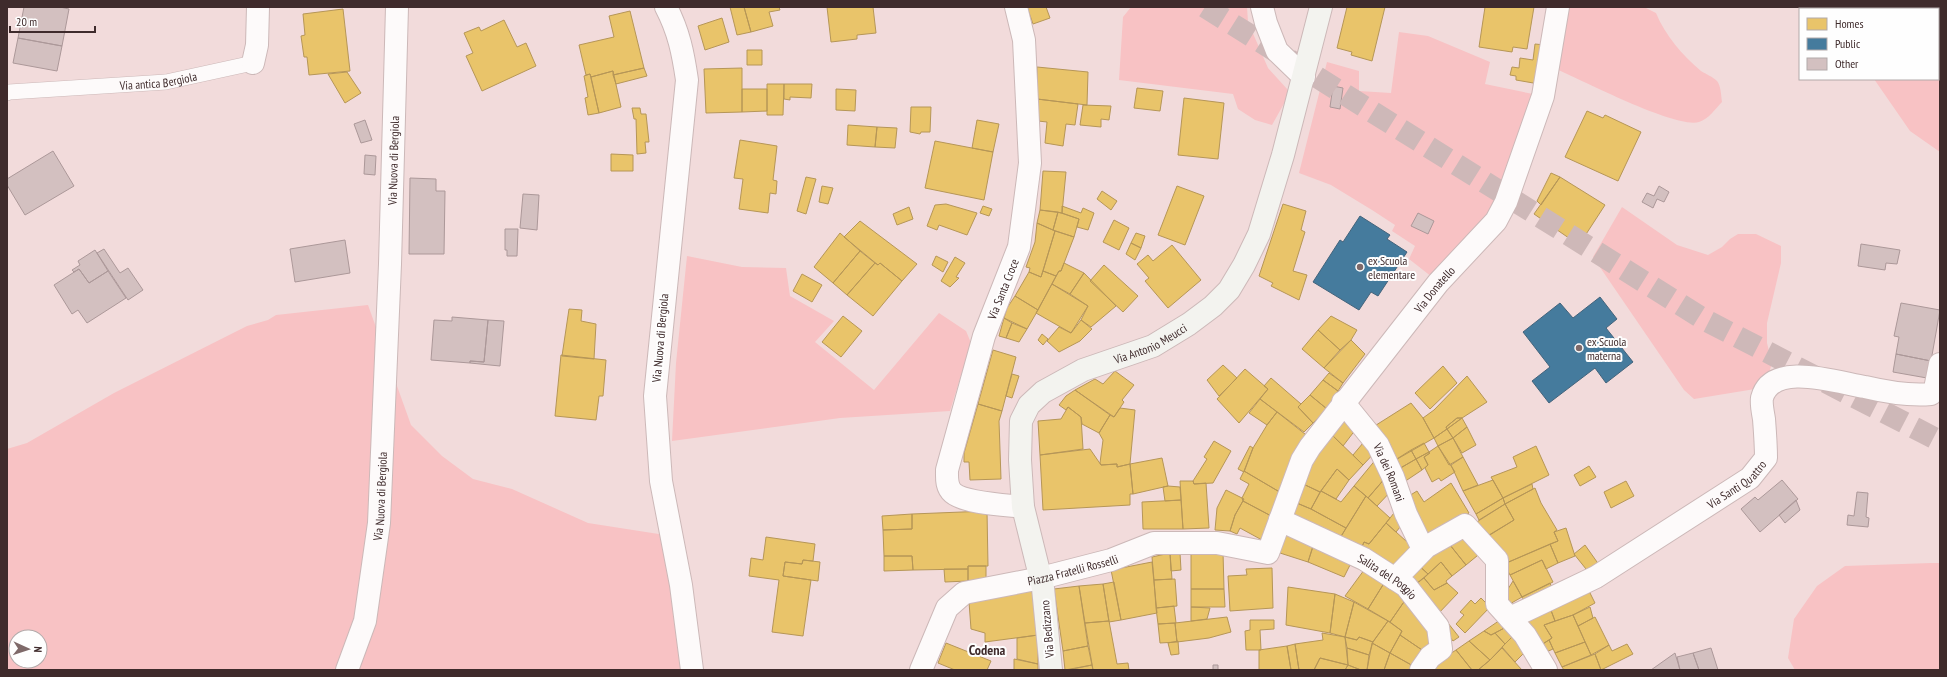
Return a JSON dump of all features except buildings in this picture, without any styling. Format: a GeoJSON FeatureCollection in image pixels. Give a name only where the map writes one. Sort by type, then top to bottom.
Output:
{"type":"FeatureCollection","features":[{"type":"Feature","properties":{"kind":"street","name":"Via antica Bergiola"},"geometry":{"type":"LineString","coordinates":[[253,63],[257,45],[258,7]]}},
{"type":"Feature","properties":{"kind":"street","name":"Via Nuova di Bergiola"},"geometry":{"type":"LineString","coordinates":[[347,670],[365,620],[379,523],[390,256],[397,7]]}},
{"type":"Feature","properties":{"kind":"street","name":"Via Nuova di Bergiola"},"geometry":{"type":"LineString","coordinates":[[666,7],[682,47],[687,80],[654,396],[661,482],[682,585],[692,670]]}},
{"type":"Feature","properties":{"kind":"street","name":"Via Santa Croce"},"geometry":{"type":"LineString","coordinates":[[1016,7],[1024,40],[1030,163],[1019,247],[984,336],[947,470],[947,485],[952,493],[962,498],[1023,507]]}},
{"type":"Feature","properties":{"kind":"street"},"geometry":{"type":"LineString","coordinates":[[1262,7],[1266,24],[1277,51],[1304,77]]}},
{"type":"Feature","properties":{"kind":"street","name":"Via Antonio Meucci"},"geometry":{"type":"LineString","coordinates":[[1042,583],[1023,507],[1020,460],[1022,421],[1029,405],[1043,392],[1083,370],[1153,346],[1189,324],[1213,306],[1229,290],[1244,265],[1259,234],[1304,77],[1321,7]]}},
{"type":"Feature","properties":{"kind":"street","name":"Via Donatello"},"geometry":{"type":"LineString","coordinates":[[1268,553],[1302,460],[1344,402],[1438,283],[1496,221],[1506,202],[1543,96],[1558,7]]}},
{"type":"Feature","properties":{"kind":"street","name":"Via Santi Quattro"},"geometry":{"type":"LineString","coordinates":[[1510,618],[1596,578],[1750,478],[1766,458],[1762,398],[1767,387],[1779,378],[1804,376],[1831,379],[1864,387],[1915,395],[1931,394],[1935,389],[1940,364]]}},
{"type":"Feature","properties":{"kind":"street","name":"Via dei Romani"},"geometry":{"type":"LineString","coordinates":[[1344,402],[1378,445],[1393,477],[1406,514],[1423,549]]}},
{"type":"Feature","properties":{"kind":"street","name":"Salita del Poggio"},"geometry":{"type":"LineString","coordinates":[[1280,520],[1364,560],[1406,586],[1438,627],[1441,649],[1430,657],[1422,670]]}},
{"type":"Feature","properties":{"kind":"street"},"geometry":{"type":"LineString","coordinates":[[1395,579],[1423,549],[1465,525],[1497,560],[1497,604],[1525,635],[1546,670]]}},
{"type":"Feature","properties":{"kind":"street","name":"Piazza Fratelli Rosselli"},"geometry":{"type":"LineString","coordinates":[[921,670],[948,608],[964,593],[1042,583],[1112,560],[1154,543],[1217,543],[1268,553]]}},
{"type":"Feature","properties":{"kind":"street","name":"Via Bedizzano"},"geometry":{"type":"LineString","coordinates":[[1042,583],[1051,670]]}},
{"type":"Feature","properties":{"kind":"lane","name":"Via antica Bergiola"},"geometry":{"type":"LineString","coordinates":[[7,93],[166,82],[253,63]]}},
{"type":"Feature","properties":{"kind":"shaded area"},"geometry":{"type":"Polygon","coordinates":[[[1131,7],[1247,7],[1248,22],[1268,68],[1288,90],[1286,100],[1272,125],[1255,120],[1238,109],[1233,94],[1119,80],[1123,17],[1131,7]]]}},
{"type":"Feature","properties":{"kind":"shaded area"},"geometry":{"type":"Polygon","coordinates":[[[1567,7],[1644,7],[1656,13],[1669,37],[1687,58],[1701,71],[1717,81],[1720,88],[1722,102],[1703,121],[1687,122],[1651,111],[1556,69],[1567,7]]]}},
{"type":"Feature","properties":{"kind":"shaded area"},"geometry":{"type":"Polygon","coordinates":[[[1940,7],[1940,152],[1910,131],[1875,80],[1939,80],[1939,8],[1875,8],[1940,7]]]}},
{"type":"Feature","properties":{"kind":"shaded area"},"geometry":{"type":"Polygon","coordinates":[[[1399,32],[1428,36],[1490,62],[1485,84],[1533,94],[1492,213],[1432,277],[1409,259],[1415,246],[1392,231],[1395,225],[1331,185],[1299,173],[1327,62],[1359,71],[1359,91],[1391,93],[1399,32]]]}},
{"type":"Feature","properties":{"kind":"shaded area"},"geometry":{"type":"Polygon","coordinates":[[[1622,207],[1677,245],[1708,255],[1722,247],[1738,234],[1756,234],[1781,246],[1781,263],[1767,323],[1767,343],[1772,363],[1769,373],[1755,389],[1694,399],[1684,390],[1593,257],[1622,207]]]}},
{"type":"Feature","properties":{"kind":"shaded area"},"geometry":{"type":"Polygon","coordinates":[[[687,256],[742,267],[786,268],[790,296],[834,321],[815,342],[874,390],[939,313],[966,331],[971,343],[950,411],[840,418],[672,441],[676,363],[687,256]]]}},
{"type":"Feature","properties":{"kind":"shaded area"},"geometry":{"type":"Polygon","coordinates":[[[368,305],[411,425],[442,456],[473,479],[512,489],[588,523],[665,535],[674,618],[683,670],[7,670],[7,449],[27,443],[114,393],[247,326],[268,320],[276,315],[368,305]]]}},
{"type":"Feature","properties":{"kind":"shaded area"},"geometry":{"type":"Polygon","coordinates":[[[1940,563],[1940,670],[1795,670],[1788,658],[1794,619],[1817,586],[1845,566],[1940,563]]]}},
{"type":"Feature","properties":{"kind":"tunnel"},"geometry":{"type":"LineString","coordinates":[[1205,7],[1705,320],[1940,441]]}},
{"type":"Feature","properties":{"kind":"place","name":"ex Scuola elementare"},"geometry":{"type":"Point","coordinates":[1360,267]}},
{"type":"Feature","properties":{"kind":"place","name":"ex Scuola materna"},"geometry":{"type":"Point","coordinates":[1579,348]}},
{"type":"Feature","properties":{"kind":"district","name":"Codena"},"geometry":{"type":"Point","coordinates":[987,650]}}]}
